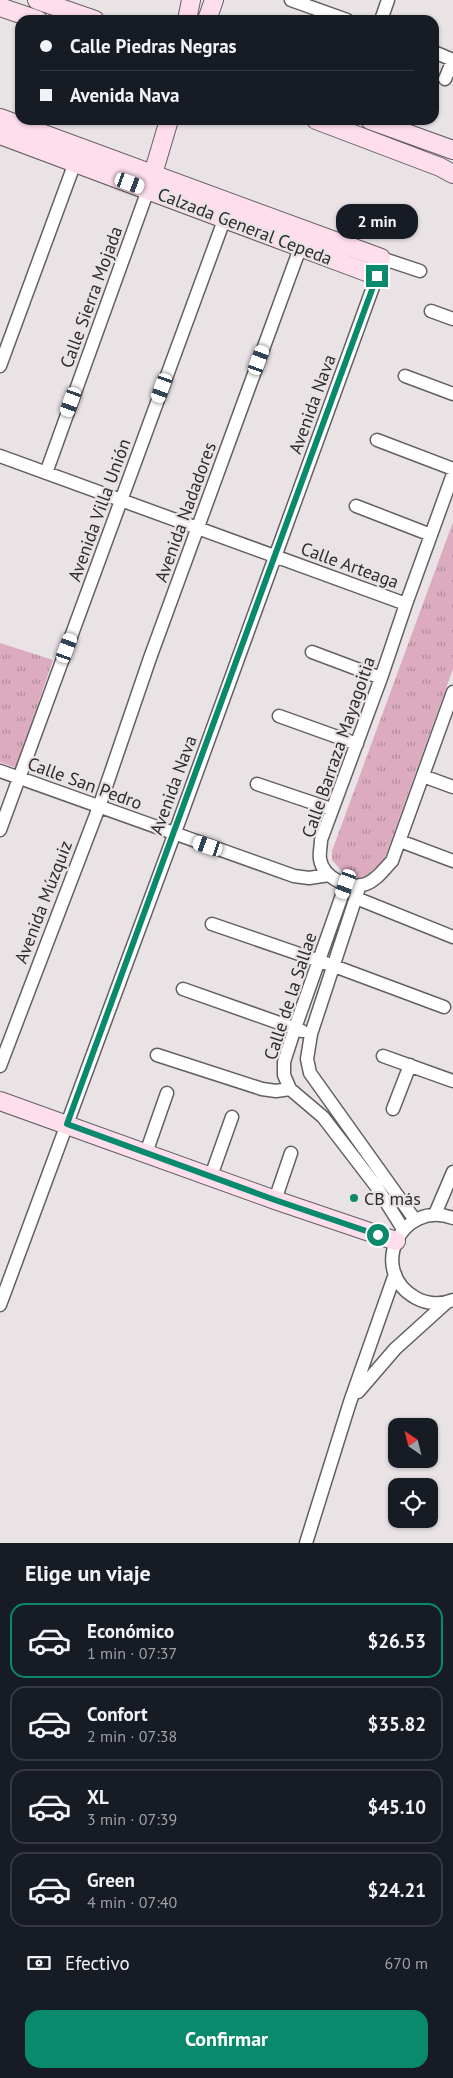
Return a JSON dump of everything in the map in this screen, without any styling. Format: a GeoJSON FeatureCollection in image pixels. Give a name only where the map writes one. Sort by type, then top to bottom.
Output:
{"type":"FeatureCollection","features":[{"type":"Feature","properties":{"kind":"street"},"geometry":{"type":"LineString","coordinates":[[37,0],[80,15]]}},
{"type":"Feature","properties":{"kind":"street"},"geometry":{"type":"LineString","coordinates":[[188,15],[191,0]]}},
{"type":"Feature","properties":{"kind":"street"},"geometry":{"type":"LineString","coordinates":[[209,15],[214,0]]}},
{"type":"Feature","properties":{"kind":"street"},"geometry":{"type":"LineString","coordinates":[[383,15],[388,0]]}},
{"type":"Feature","properties":{"kind":"street"},"geometry":{"type":"LineString","coordinates":[[295,1],[333,15]]}},
{"type":"Feature","properties":{"kind":"street"},"geometry":{"type":"LineString","coordinates":[[0,7],[23,15]]}},
{"type":"Feature","properties":{"kind":"street"},"geometry":{"type":"LineString","coordinates":[[439,54],[453,60],[445,79]]}},
{"type":"Feature","properties":{"kind":"street","name":"Calzada General Cepeda"},"geometry":{"type":"LineString","coordinates":[[0,118],[78,156]]}},
{"type":"Feature","properties":{"kind":"street"},"geometry":{"type":"LineString","coordinates":[[151,182],[168,125]]}},
{"type":"Feature","properties":{"kind":"street"},"geometry":{"type":"LineString","coordinates":[[329,125],[440,167],[453,174]]}},
{"type":"Feature","properties":{"kind":"street"},"geometry":{"type":"LineString","coordinates":[[384,125],[453,150]]}},
{"type":"Feature","properties":{"kind":"street","name":"Calzada General Cepeda"},"geometry":{"type":"LineString","coordinates":[[0,134],[78,156],[228,211],[300,247],[377,276]]}},
{"type":"Feature","properties":{"kind":"street"},"geometry":{"type":"LineString","coordinates":[[0,366],[78,156]]}},
{"type":"Feature","properties":{"kind":"street","name":"Calle Sierra Mojada"},"geometry":{"type":"LineString","coordinates":[[46,473],[151,182]]}},
{"type":"Feature","properties":{"kind":"street","name":"Calzada General Cepeda"},"geometry":{"type":"LineString","coordinates":[[228,211],[307,230],[420,271]]}},
{"type":"Feature","properties":{"kind":"street","name":"Avenida Villa Unión"},"geometry":{"type":"LineString","coordinates":[[0,830],[228,211]]}},
{"type":"Feature","properties":{"kind":"street","name":"Avenida Nadadores"},"geometry":{"type":"LineString","coordinates":[[99,807],[307,230]]}},
{"type":"Feature","properties":{"kind":"street"},"geometry":{"type":"LineString","coordinates":[[377,276],[381,258]]}},
{"type":"Feature","properties":{"kind":"street","name":"Avenida Nava"},"geometry":{"type":"LineString","coordinates":[[0,1305],[174,835],[377,276]]}},
{"type":"Feature","properties":{"kind":"street"},"geometry":{"type":"LineString","coordinates":[[431,311],[453,318]]}},
{"type":"Feature","properties":{"kind":"street"},"geometry":{"type":"LineString","coordinates":[[405,376],[453,394]]}},
{"type":"Feature","properties":{"kind":"street"},"geometry":{"type":"LineString","coordinates":[[377,440],[453,469]]}},
{"type":"Feature","properties":{"kind":"street","name":"Calle Arteaga"},"geometry":{"type":"LineString","coordinates":[[0,456],[406,604]]}},
{"type":"Feature","properties":{"kind":"street","name":"Calle Barraza Mayagoitia"},"geometry":{"type":"LineString","coordinates":[[329,875],[320,859],[321,840],[453,474]]}},
{"type":"Feature","properties":{"kind":"street"},"geometry":{"type":"LineString","coordinates":[[356,506],[431,534]]}},
{"type":"Feature","properties":{"kind":"street"},"geometry":{"type":"LineString","coordinates":[[312,652],[381,678]]}},
{"type":"Feature","properties":{"kind":"street"},"geometry":{"type":"LineString","coordinates":[[329,875],[346,884],[366,884],[379,876],[392,861],[423,776],[450,713],[453,692]]}},
{"type":"Feature","properties":{"kind":"street"},"geometry":{"type":"LineString","coordinates":[[279,716],[357,744]]}},
{"type":"Feature","properties":{"kind":"street","name":"Calle San Pedro"},"geometry":{"type":"LineString","coordinates":[[0,771],[174,835],[294,876],[310,878],[329,875]]}},
{"type":"Feature","properties":{"kind":"street"},"geometry":{"type":"LineString","coordinates":[[423,776],[453,787]]}},
{"type":"Feature","properties":{"kind":"street"},"geometry":{"type":"LineString","coordinates":[[256,784],[332,809]]}},
{"type":"Feature","properties":{"kind":"street","name":"Avenida Múzquiz"},"geometry":{"type":"LineString","coordinates":[[0,1066],[99,807]]}},
{"type":"Feature","properties":{"kind":"street"},"geometry":{"type":"LineString","coordinates":[[400,840],[453,861]]}},
{"type":"Feature","properties":{"kind":"street","name":"Calle de la Sallae"},"geometry":{"type":"LineString","coordinates":[[290,1089],[284,1075],[284,1062],[346,884]]}},
{"type":"Feature","properties":{"kind":"street","name":"Calle de la Sallae"},"geometry":{"type":"LineString","coordinates":[[360,885],[311,1034],[306,1059],[310,1073],[415,1220]]}},
{"type":"Feature","properties":{"kind":"street"},"geometry":{"type":"LineString","coordinates":[[356,898],[453,937]]}},
{"type":"Feature","properties":{"kind":"street"},"geometry":{"type":"LineString","coordinates":[[212,924],[334,966],[444,1007]]}},
{"type":"Feature","properties":{"kind":"street"},"geometry":{"type":"LineString","coordinates":[[183,989],[311,1034]]}},
{"type":"Feature","properties":{"kind":"street"},"geometry":{"type":"LineString","coordinates":[[157,1054],[262,1089],[276,1091],[290,1089],[324,1117],[376,1186],[400,1235]]}},
{"type":"Feature","properties":{"kind":"street"},"geometry":{"type":"LineString","coordinates":[[382,1056],[453,1081]]}},
{"type":"Feature","properties":{"kind":"street"},"geometry":{"type":"LineString","coordinates":[[393,1109],[410,1066]]}},
{"type":"Feature","properties":{"kind":"street"},"geometry":{"type":"LineString","coordinates":[[146,1153],[166,1093]]}},
{"type":"Feature","properties":{"kind":"street"},"geometry":{"type":"LineString","coordinates":[[0,1101],[275,1200],[400,1235]]}},
{"type":"Feature","properties":{"kind":"street"},"geometry":{"type":"LineString","coordinates":[[324,1117],[335,1109]]}},
{"type":"Feature","properties":{"kind":"street"},"geometry":{"type":"LineString","coordinates":[[211,1176],[232,1116]]}},
{"type":"Feature","properties":{"kind":"street"},"geometry":{"type":"LineString","coordinates":[[275,1200],[290,1153]]}},
{"type":"Feature","properties":{"kind":"street"},"geometry":{"type":"LineString","coordinates":[[435,1214],[453,1172]]}},
{"type":"Feature","properties":{"kind":"street"},"geometry":{"type":"LineString","coordinates":[[450,1301],[434,1304],[421,1301],[410,1295],[401,1286],[394,1274],[392,1263],[400,1235],[415,1220],[435,1214],[453,1218]]}},
{"type":"Feature","properties":{"kind":"street"},"geometry":{"type":"LineString","coordinates":[[306,1543],[350,1402],[394,1274]]}},
{"type":"Feature","properties":{"kind":"street"},"geometry":{"type":"LineString","coordinates":[[350,1402],[371,1374],[395,1348],[450,1301]]}},
{"type":"Feature","properties":{"kind":"green space"},"geometry":{"type":"Polygon","coordinates":[[[453,522],[453,669],[384,860],[364,878],[347,877],[332,860],[332,851],[453,522]]]}},
{"type":"Feature","properties":{"kind":"green space"},"geometry":{"type":"Polygon","coordinates":[[[0,643],[53,660],[16,768],[0,762],[0,643]]]}},
{"type":"Feature","properties":{"kind":"place","name":"CB más"},"geometry":{"type":"Point","coordinates":[354,1198]}},
{"type":"Feature","properties":{"kind":"route"},"geometry":{"type":"LineString","coordinates":[[377,276],[67,1124],[275,1200],[378,1235]]}}]}
